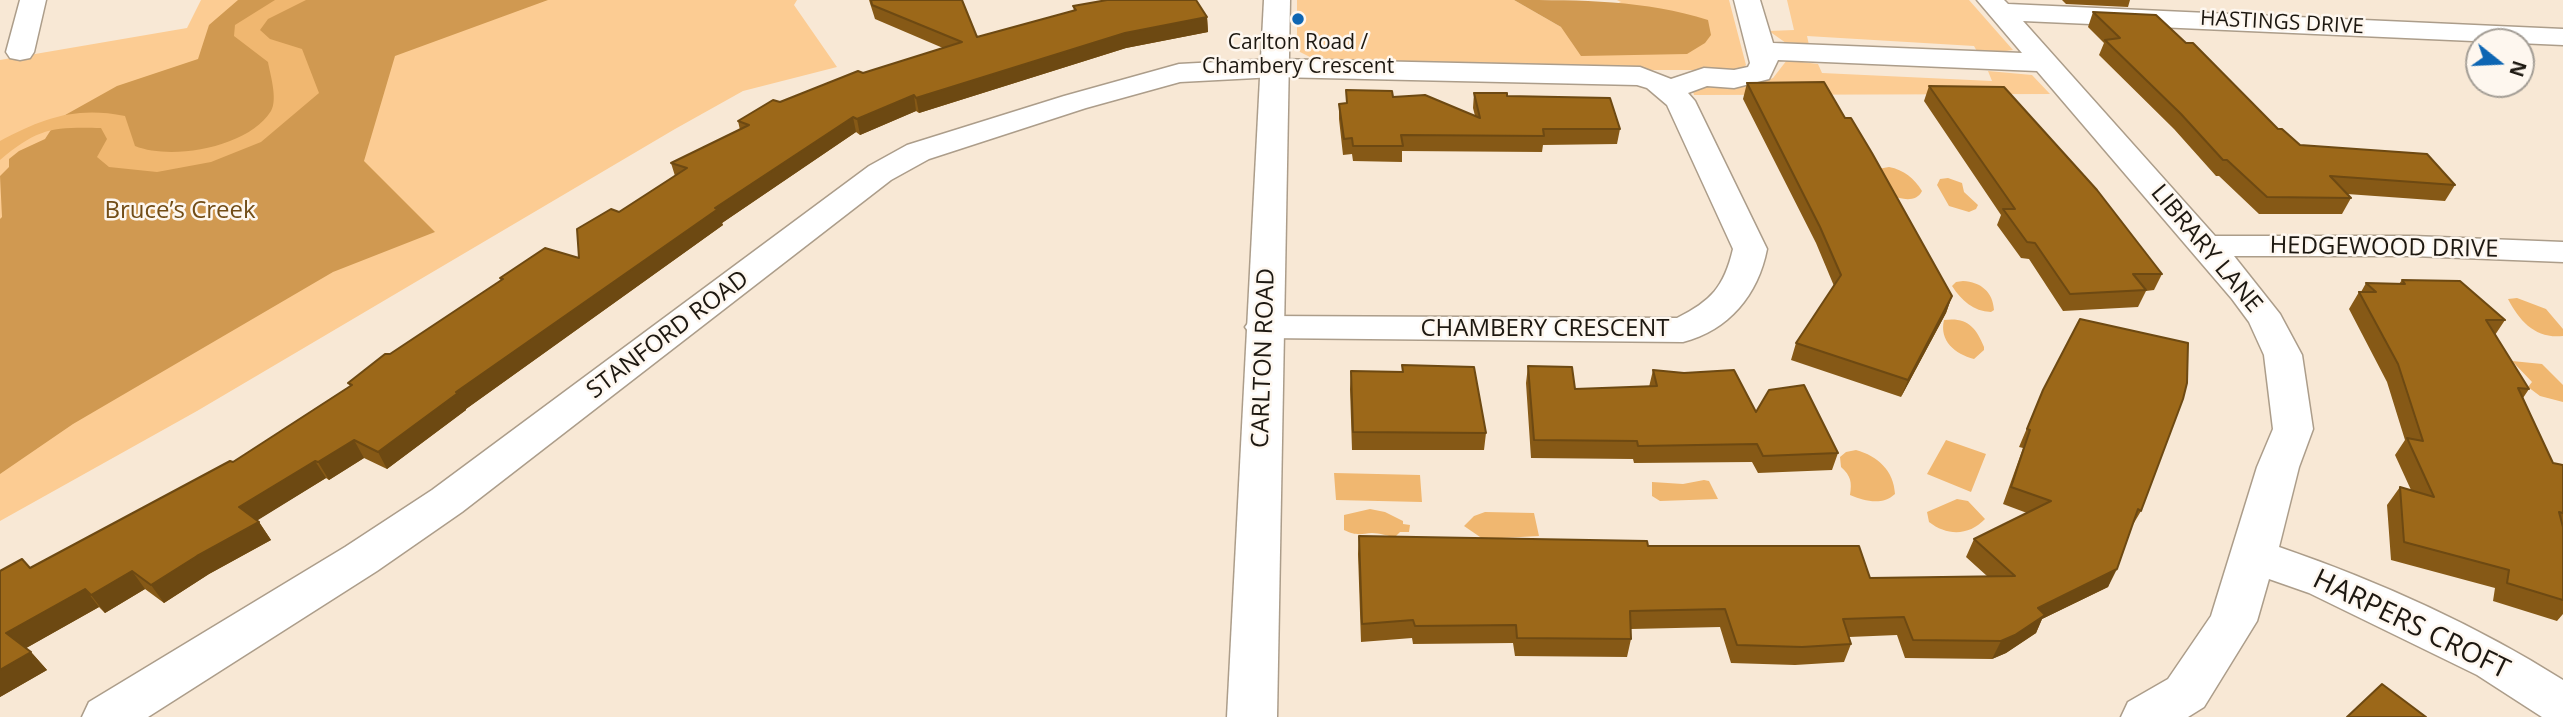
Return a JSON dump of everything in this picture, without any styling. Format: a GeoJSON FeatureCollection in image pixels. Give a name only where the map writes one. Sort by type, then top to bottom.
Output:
{"type":"FeatureCollection","features":[{"type":"Feature","properties":{"kind":"street","name":"CARLTON ROAD"},"geometry":{"type":"LineString","coordinates":[[1252,717],[1264,327],[1278,0]]}},
{"type":"Feature","properties":{"kind":"street"},"geometry":{"type":"LineString","coordinates":[[1668,90],[1703,77],[1734,79],[1759,73],[1764,62],[1747,0]]}},
{"type":"Feature","properties":{"kind":"street","name":"HASTINGS DRIVE"},"geometry":{"type":"LineString","coordinates":[[1995,6],[2563,37]]}},
{"type":"Feature","properties":{"kind":"street","name":"LIBRARY LANE"},"geometry":{"type":"LineString","coordinates":[[1995,6],[2245,291],[2266,321],[2283,355],[2293,429],[2278,467],[2254,556],[2232,621],[2186,693],[2146,717]]}},
{"type":"Feature","properties":{"kind":"street"},"geometry":{"type":"LineString","coordinates":[[0,21],[31,9]]}},
{"type":"Feature","properties":{"kind":"street"},"geometry":{"type":"LineString","coordinates":[[20,52],[31,9]]}},
{"type":"Feature","properties":{"kind":"street"},"geometry":{"type":"LineString","coordinates":[[1761,51],[2045,63]]}},
{"type":"Feature","properties":{"kind":"street","name":"CHAMBERY CRESCENT"},"geometry":{"type":"LineString","coordinates":[[1264,327],[1683,330],[1723,308],[1746,272],[1750,249],[1686,112],[1668,90],[1640,75],[1275,68]]}},
{"type":"Feature","properties":{"kind":"street","name":"STANFORD ROAD"},"geometry":{"type":"LineString","coordinates":[[107,717],[361,559],[447,500],[604,385],[840,201],[918,152],[1179,73],[1275,68]]}},
{"type":"Feature","properties":{"kind":"street","name":"HEDGEWOOD DRIVE"},"geometry":{"type":"LineString","coordinates":[[2205,246],[2413,246],[2563,252]]}},
{"type":"Feature","properties":{"kind":"street","name":"HARPERS CROFT"},"geometry":{"type":"LineString","coordinates":[[2254,556],[2325,581],[2414,622],[2494,661],[2563,705]]}},
{"type":"Feature","properties":{"kind":"green space","name":"Bruce’s Creek"},"geometry":{"type":"Polygon","coordinates":[[[201,0],[797,0],[794,5],[837,67],[743,91],[197,411],[0,521],[0,60],[187,28],[201,0]]]}},
{"type":"Feature","properties":{"kind":"green space"},"geometry":{"type":"Polygon","coordinates":[[[238,0],[548,0],[395,56],[364,161],[435,232],[333,272],[73,424],[0,474],[0,176],[9,167],[9,159],[19,151],[45,139],[58,119],[117,86],[198,59],[209,25],[238,0]]]}},
{"type":"Feature","properties":{"kind":"green space"},"geometry":{"type":"Polygon","coordinates":[[[1297,0],[1514,0],[1561,27],[1621,2],[1617,0],[1729,0],[1746,65],[1742,70],[1643,70],[1587,66],[1316,60],[1300,52],[1297,45],[1297,0]]]}},
{"type":"Feature","properties":{"kind":"green space"},"geometry":{"type":"Polygon","coordinates":[[[1514,0],[1588,1],[1661,8],[1708,20],[1711,35],[1705,43],[1687,54],[1581,56],[1561,27],[1514,0]]]}},
{"type":"Feature","properties":{"kind":"green space"},"geometry":{"type":"Polygon","coordinates":[[[1787,0],[1969,0],[2013,50],[1979,55],[1974,46],[1807,36],[1809,45],[1786,43],[1769,31],[1794,30],[1787,0]]]}},
{"type":"Feature","properties":{"kind":"green space"},"geometry":{"type":"Polygon","coordinates":[[[1787,60],[1818,64],[1822,73],[1992,81],[1988,71],[2032,75],[2050,94],[1694,95],[1692,88],[1761,83],[1773,78],[1787,60]]]}},
{"type":"Feature","properties":{"kind":"shaded area"},"geometry":{"type":"Polygon","coordinates":[[[275,0],[306,0],[268,19],[260,30],[270,39],[302,49],[319,93],[261,142],[211,162],[157,172],[109,167],[97,157],[107,139],[101,128],[70,128],[46,132],[25,141],[0,160],[0,141],[46,120],[75,113],[125,116],[135,146],[151,150],[169,152],[209,148],[246,134],[271,111],[274,93],[268,62],[234,36],[235,25],[275,0]]]}},
{"type":"Feature","properties":{"kind":"shaded area"},"geometry":{"type":"Polygon","coordinates":[[[1889,167],[1912,178],[1922,191],[1919,195],[1908,199],[1891,196],[1878,169],[1889,167]]]}},
{"type":"Feature","properties":{"kind":"shaded area"},"geometry":{"type":"Polygon","coordinates":[[[1948,178],[1962,183],[1964,192],[1978,205],[1976,209],[1969,212],[1949,206],[1937,185],[1940,179],[1948,178]]]}},
{"type":"Feature","properties":{"kind":"shaded area"},"geometry":{"type":"Polygon","coordinates":[[[1963,281],[1975,283],[1985,289],[1994,310],[1979,310],[1964,301],[1952,286],[1963,281]]]}},
{"type":"Feature","properties":{"kind":"shaded area"},"geometry":{"type":"Polygon","coordinates":[[[2517,298],[2546,309],[2563,329],[2563,336],[2545,335],[2530,327],[2508,299],[2517,298]]]}},
{"type":"Feature","properties":{"kind":"shaded area"},"geometry":{"type":"Polygon","coordinates":[[[1944,320],[1959,320],[1970,325],[1978,334],[1984,350],[1974,359],[1955,350],[1946,340],[1944,320]]]}},
{"type":"Feature","properties":{"kind":"shaded area"},"geometry":{"type":"Polygon","coordinates":[[[2512,361],[2542,364],[2563,385],[2563,402],[2540,396],[2528,387],[2532,382],[2512,361]]]}},
{"type":"Feature","properties":{"kind":"shaded area"},"geometry":{"type":"Polygon","coordinates":[[[1946,440],[1986,454],[1971,492],[1927,474],[1946,440]]]}},
{"type":"Feature","properties":{"kind":"shaded area"},"geometry":{"type":"Polygon","coordinates":[[[1856,450],[1878,460],[1888,472],[1895,494],[1890,498],[1879,501],[1850,495],[1850,480],[1841,467],[1840,457],[1846,452],[1856,450]]]}},
{"type":"Feature","properties":{"kind":"shaded area"},"geometry":{"type":"Polygon","coordinates":[[[1334,473],[1420,475],[1422,502],[1336,500],[1334,473]]]}},
{"type":"Feature","properties":{"kind":"shaded area"},"geometry":{"type":"Polygon","coordinates":[[[1709,481],[1718,499],[1660,501],[1652,496],[1652,482],[1683,484],[1709,481]]]}},
{"type":"Feature","properties":{"kind":"shaded area"},"geometry":{"type":"Polygon","coordinates":[[[1957,499],[1968,501],[1985,519],[1972,529],[1958,532],[1943,530],[1929,522],[1927,512],[1957,499]]]}},
{"type":"Feature","properties":{"kind":"shaded area"},"geometry":{"type":"Polygon","coordinates":[[[1370,509],[1385,512],[1403,521],[1403,524],[1410,525],[1409,532],[1400,532],[1395,537],[1375,533],[1355,534],[1344,530],[1344,515],[1370,509]]]}},
{"type":"Feature","properties":{"kind":"shaded area"},"geometry":{"type":"Polygon","coordinates":[[[1485,512],[1534,513],[1539,536],[1483,539],[1464,526],[1474,516],[1485,512]]]}},
{"type":"Feature","properties":{"kind":"building"},"geometry":{"type":"Polygon","coordinates":[[[871,0],[962,0],[977,37],[1076,10],[1073,6],[1107,0],[1196,0],[1207,17],[1125,33],[916,98],[914,95],[857,119],[853,117],[715,208],[718,209],[456,392],[458,393],[378,452],[354,440],[239,507],[259,522],[151,585],[132,571],[91,595],[85,589],[6,633],[31,652],[0,670],[0,571],[22,559],[30,568],[230,461],[233,462],[352,385],[348,383],[385,354],[390,354],[545,248],[579,258],[577,229],[611,209],[619,212],[687,168],[671,163],[749,125],[738,121],[773,100],[780,102],[858,71],[863,73],[962,42],[872,5],[871,0]]]}},
{"type":"Feature","properties":{"kind":"building"},"geometry":{"type":"Polygon","coordinates":[[[2093,12],[2156,15],[2186,43],[2193,43],[2278,129],[2282,129],[2300,145],[2427,154],[2455,185],[2330,176],[2351,198],[2267,197],[2227,160],[2223,160],[2181,114],[2105,40],[2120,38],[2093,12]]]}},
{"type":"Feature","properties":{"kind":"building"},"geometry":{"type":"Polygon","coordinates":[[[1824,82],[1845,118],[1851,118],[1872,153],[1952,296],[1908,380],[1796,343],[1841,275],[1820,227],[1747,83],[1824,82]]]}},
{"type":"Feature","properties":{"kind":"building"},"geometry":{"type":"Polygon","coordinates":[[[1929,86],[2004,87],[2097,190],[2162,274],[2133,274],[2146,290],[2070,294],[2035,243],[2027,242],[2003,209],[2015,209],[1929,86]]]}},
{"type":"Feature","properties":{"kind":"building"},"geometry":{"type":"Polygon","coordinates":[[[1346,90],[1392,91],[1393,97],[1425,95],[1480,118],[1474,93],[1610,98],[1620,129],[1543,129],[1544,136],[1401,135],[1403,146],[1353,146],[1352,138],[1344,139],[1339,104],[1347,103],[1346,90]]]}},
{"type":"Feature","properties":{"kind":"building"},"geometry":{"type":"Polygon","coordinates":[[[2402,280],[2460,281],[2505,320],[2486,320],[2529,389],[2518,388],[2553,463],[2563,465],[2563,513],[2559,512],[2563,527],[2563,600],[2507,583],[2509,570],[2404,542],[2400,487],[2434,497],[2407,438],[2423,441],[2398,364],[2359,292],[2376,292],[2366,283],[2405,284],[2402,280]]]}},
{"type":"Feature","properties":{"kind":"building"},"geometry":{"type":"Polygon","coordinates":[[[2080,319],[2188,343],[2187,383],[2117,569],[2038,608],[2045,615],[2001,641],[1913,640],[1904,617],[1843,619],[1851,644],[1802,647],[1737,645],[1725,609],[1630,611],[1631,639],[1517,638],[1516,625],[1415,626],[1413,620],[1362,624],[1359,536],[1647,541],[1648,546],[1859,546],[1870,578],[2015,576],[1974,539],[2051,501],[2011,487],[2030,430],[2027,429],[2043,390],[2080,319]]]}},
{"type":"Feature","properties":{"kind":"building"},"geometry":{"type":"Polygon","coordinates":[[[1402,365],[1474,367],[1486,433],[1353,432],[1351,371],[1403,372],[1402,365]]]}},
{"type":"Feature","properties":{"kind":"building"},"geometry":{"type":"Polygon","coordinates":[[[1528,366],[1572,367],[1575,389],[1657,386],[1653,370],[1684,373],[1734,370],[1756,412],[1769,390],[1804,385],[1838,453],[1763,456],[1757,444],[1638,446],[1637,441],[1534,440],[1528,366]]]}},
{"type":"Feature","properties":{"kind":"building"},"geometry":{"type":"Polygon","coordinates":[[[2382,684],[2426,717],[2347,717],[2382,684]]]}},
{"type":"Feature","properties":{"kind":"place","name":"Carlton Road / Chambery Crescent"},"geometry":{"type":"Point","coordinates":[1298,19]}}]}
